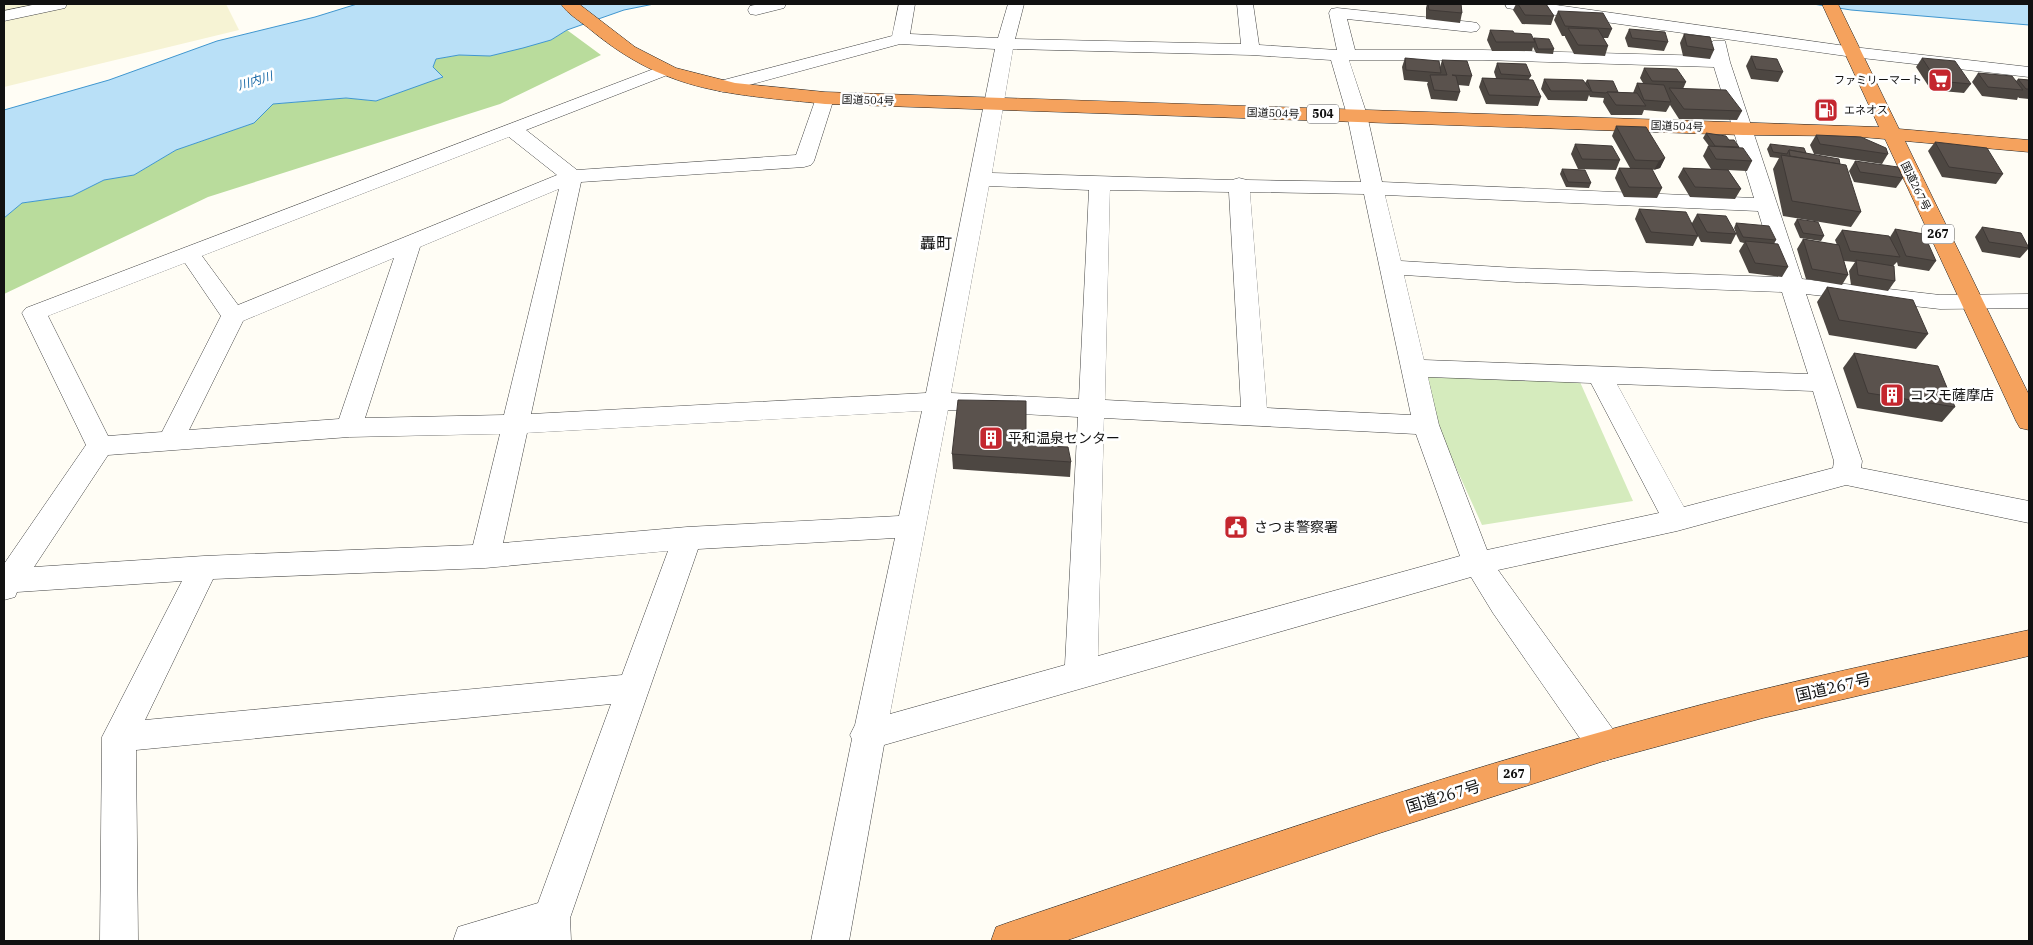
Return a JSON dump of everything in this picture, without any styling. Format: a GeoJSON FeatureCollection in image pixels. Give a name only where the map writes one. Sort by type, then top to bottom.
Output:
{"type":"FeatureCollection","features":[{"type":"Feature","properties":{"kind":"highway","name":"国道504号"},"geometry":{"type":"LineString","coordinates":[[569,4],[625,47],[647,62],[664,70],[694,80],[724,86],[825,98],[1743,129],[1849,130],[2029,146]]}},
{"type":"Feature","properties":{"kind":"highway","name":"国道267号"},"geometry":{"type":"LineString","coordinates":[[1830,4],[2029,422]]}},
{"type":"Feature","properties":{"kind":"highway","name":"国道267号"},"geometry":{"type":"LineString","coordinates":[[1010,941],[1399,809],[1605,746],[1768,702],[2029,643]]}},
{"type":"Feature","properties":{"kind":"street"},"geometry":{"type":"LineString","coordinates":[[4,16],[59,4]]}},
{"type":"Feature","properties":{"kind":"street"},"geometry":{"type":"LineString","coordinates":[[756,10],[778,4]]}},
{"type":"Feature","properties":{"kind":"street"},"geometry":{"type":"LineString","coordinates":[[900,39],[907,4]]}},
{"type":"Feature","properties":{"kind":"street"},"geometry":{"type":"LineString","coordinates":[[830,941],[868,735],[912,526],[1005,44],[1016,4]]}},
{"type":"Feature","properties":{"kind":"street"},"geometry":{"type":"LineString","coordinates":[[1245,4],[1251,50]]}},
{"type":"Feature","properties":{"kind":"street"},"geometry":{"type":"LineString","coordinates":[[1513,4],[2029,72]]}},
{"type":"Feature","properties":{"kind":"street"},"geometry":{"type":"LineString","coordinates":[[1483,55],[1468,19],[1337,13],[1343,55],[1426,425],[1466,536],[1478,563],[1504,604],[1605,746]]}},
{"type":"Feature","properties":{"kind":"street"},"geometry":{"type":"LineString","coordinates":[[1716,31],[1721,62],[1848,461],[1846,475]]}},
{"type":"Feature","properties":{"kind":"street"},"geometry":{"type":"LineString","coordinates":[[724,86],[900,39],[1005,44],[1251,50],[1343,55],[1483,55],[1721,62]]}},
{"type":"Feature","properties":{"kind":"street"},"geometry":{"type":"LineString","coordinates":[[100,446],[34,313],[664,70]]}},
{"type":"Feature","properties":{"kind":"street"},"geometry":{"type":"LineString","coordinates":[[170,440],[233,316],[572,176],[804,161],[825,98]]}},
{"type":"Feature","properties":{"kind":"street"},"geometry":{"type":"LineString","coordinates":[[512,129],[572,176]]}},
{"type":"Feature","properties":{"kind":"street"},"geometry":{"type":"LineString","coordinates":[[485,556],[572,176]]}},
{"type":"Feature","properties":{"kind":"street"},"geometry":{"type":"LineString","coordinates":[[980,179],[1100,184],[1239,184],[1373,188],[1767,204]]}},
{"type":"Feature","properties":{"kind":"street"},"geometry":{"type":"LineString","coordinates":[[1081,675],[1100,184]]}},
{"type":"Feature","properties":{"kind":"street"},"geometry":{"type":"LineString","coordinates":[[1239,184],[1255,418]]}},
{"type":"Feature","properties":{"kind":"street"},"geometry":{"type":"LineString","coordinates":[[349,428],[410,243]]}},
{"type":"Feature","properties":{"kind":"street"},"geometry":{"type":"LineString","coordinates":[[189,253],[233,316]]}},
{"type":"Feature","properties":{"kind":"street"},"geometry":{"type":"LineString","coordinates":[[1391,267],[1516,275],[1793,285],[1940,302],[2029,301]]}},
{"type":"Feature","properties":{"kind":"street"},"geometry":{"type":"LineString","coordinates":[[1413,368],[1822,383]]}},
{"type":"Feature","properties":{"kind":"street"},"geometry":{"type":"LineString","coordinates":[[1599,375],[1677,520]]}},
{"type":"Feature","properties":{"kind":"street"},"geometry":{"type":"LineString","coordinates":[[100,446],[349,428],[515,424],[936,401],[1092,407],[1255,418],[1426,425]]}},
{"type":"Feature","properties":{"kind":"street"},"geometry":{"type":"LineString","coordinates":[[6,584],[100,446]]}},
{"type":"Feature","properties":{"kind":"street"},"geometry":{"type":"LineString","coordinates":[[868,735],[1478,563],[1677,520],[1846,475],[2029,512]]}},
{"type":"Feature","properties":{"kind":"street"},"geometry":{"type":"LineString","coordinates":[[6,584],[204,568],[485,556],[687,538],[912,526]]}},
{"type":"Feature","properties":{"kind":"street"},"geometry":{"type":"LineString","coordinates":[[472,941],[552,930],[633,688],[687,538]]}},
{"type":"Feature","properties":{"kind":"street"},"geometry":{"type":"LineString","coordinates":[[119,941],[120,737],[204,568]]}},
{"type":"Feature","properties":{"kind":"street"},"geometry":{"type":"LineString","coordinates":[[120,737],[633,688]]}},
{"type":"Feature","properties":{"kind":"shaded area"},"geometry":{"type":"Polygon","coordinates":[[[4,4],[226,4],[239,30],[4,87],[4,4]]]}},
{"type":"Feature","properties":{"kind":"green space"},"geometry":{"type":"Polygon","coordinates":[[[567,30],[601,55],[500,104],[208,197],[4,294],[4,218],[22,203],[72,196],[104,180],[134,175],[176,150],[254,123],[273,104],[346,98],[376,101],[442,77],[433,67],[436,59],[459,55],[490,56],[551,40],[567,30]]]}},
{"type":"Feature","properties":{"kind":"green space"},"geometry":{"type":"Polygon","coordinates":[[[1428,375],[1580,382],[1633,501],[1482,525],[1435,421],[1428,375]]]}},
{"type":"Feature","properties":{"kind":"water","name":"川内川"},"geometry":{"type":"Polygon","coordinates":[[[357,4],[654,4],[624,10],[567,30],[551,40],[523,48],[490,56],[459,55],[436,59],[433,67],[443,77],[376,101],[346,98],[273,104],[254,123],[176,150],[134,175],[104,180],[72,196],[22,203],[4,218],[4,110],[109,80],[217,41],[315,17],[357,4]]]}},
{"type":"Feature","properties":{"kind":"water"},"geometry":{"type":"Polygon","coordinates":[[[1813,4],[2029,4],[2029,25],[1851,10],[1813,4]]]}},
{"type":"Feature","properties":{"kind":"building"},"geometry":{"type":"Polygon","coordinates":[[[1428,4],[1461,4],[1462,13],[1429,10],[1428,4]]]}},
{"type":"Feature","properties":{"kind":"building"},"geometry":{"type":"Polygon","coordinates":[[[1518,4],[1546,4],[1554,16],[1525,15],[1518,4]]]}},
{"type":"Feature","properties":{"kind":"building"},"geometry":{"type":"Polygon","coordinates":[[[1558,11],[1603,13],[1612,29],[1565,26],[1558,11]]]}},
{"type":"Feature","properties":{"kind":"building"},"geometry":{"type":"Polygon","coordinates":[[[1568,28],[1598,29],[1608,46],[1578,45],[1568,28]]]}},
{"type":"Feature","properties":{"kind":"building"},"geometry":{"type":"Polygon","coordinates":[[[1629,29],[1665,32],[1668,42],[1632,38],[1629,29]]]}},
{"type":"Feature","properties":{"kind":"building"},"geometry":{"type":"Polygon","coordinates":[[[1490,30],[1531,34],[1535,42],[1496,42],[1490,30]]]}},
{"type":"Feature","properties":{"kind":"building"},"geometry":{"type":"Polygon","coordinates":[[[1684,34],[1710,37],[1714,50],[1687,46],[1684,34]]]}},
{"type":"Feature","properties":{"kind":"building"},"geometry":{"type":"Polygon","coordinates":[[[1534,38],[1549,39],[1554,49],[1538,49],[1534,38]]]}},
{"type":"Feature","properties":{"kind":"building"},"geometry":{"type":"Polygon","coordinates":[[[1751,56],[1777,59],[1783,72],[1756,69],[1751,56]]]}},
{"type":"Feature","properties":{"kind":"building"},"geometry":{"type":"Polygon","coordinates":[[[1405,58],[1439,61],[1441,73],[1406,70],[1405,58]]]}},
{"type":"Feature","properties":{"kind":"building"},"geometry":{"type":"Polygon","coordinates":[[[1922,58],[1955,61],[1971,84],[1937,81],[1922,58]]]}},
{"type":"Feature","properties":{"kind":"building"},"geometry":{"type":"Polygon","coordinates":[[[1442,60],[1467,61],[1472,76],[1452,75],[1456,76],[1460,92],[1434,90],[1430,75],[1447,75],[1442,60]]]}},
{"type":"Feature","properties":{"kind":"building"},"geometry":{"type":"Polygon","coordinates":[[[1497,63],[1526,64],[1531,76],[1501,74],[1497,63]]]}},
{"type":"Feature","properties":{"kind":"building"},"geometry":{"type":"Polygon","coordinates":[[[1644,68],[1677,69],[1686,82],[1652,81],[1644,68]]]}},
{"type":"Feature","properties":{"kind":"building"},"geometry":{"type":"Polygon","coordinates":[[[1978,73],[2012,76],[2023,90],[1988,87],[1978,73]]]}},
{"type":"Feature","properties":{"kind":"building"},"geometry":{"type":"Polygon","coordinates":[[[1482,78],[1533,80],[1541,97],[1489,95],[1482,78]]]}},
{"type":"Feature","properties":{"kind":"building"},"geometry":{"type":"Polygon","coordinates":[[[1544,79],[1583,80],[1591,91],[1551,91],[1544,79]]]}},
{"type":"Feature","properties":{"kind":"building"},"geometry":{"type":"Polygon","coordinates":[[[2018,79],[2029,80],[2029,89],[2026,89],[2018,79]]]}},
{"type":"Feature","properties":{"kind":"building"},"geometry":{"type":"Polygon","coordinates":[[[1587,80],[1613,81],[1618,92],[1592,92],[1587,80]]]}},
{"type":"Feature","properties":{"kind":"building"},"geometry":{"type":"Polygon","coordinates":[[[1637,83],[1664,85],[1671,102],[1644,100],[1637,83]]]}},
{"type":"Feature","properties":{"kind":"building"},"geometry":{"type":"Polygon","coordinates":[[[1669,88],[1726,90],[1742,111],[1684,109],[1669,88]]]}},
{"type":"Feature","properties":{"kind":"building"},"geometry":{"type":"Polygon","coordinates":[[[1607,92],[1637,93],[1646,106],[1616,105],[1607,92]]]}},
{"type":"Feature","properties":{"kind":"building"},"geometry":{"type":"Polygon","coordinates":[[[1616,126],[1646,127],[1665,158],[1659,161],[1635,160],[1616,126]]]}},
{"type":"Feature","properties":{"kind":"building"},"geometry":{"type":"Polygon","coordinates":[[[1706,133],[1726,136],[1729,140],[1734,140],[1739,147],[1715,146],[1706,133]]]}},
{"type":"Feature","properties":{"kind":"building"},"geometry":{"type":"Polygon","coordinates":[[[1816,135],[1861,137],[1886,148],[1888,154],[1820,144],[1816,135]]]}},
{"type":"Feature","properties":{"kind":"building"},"geometry":{"type":"Polygon","coordinates":[[[1935,142],[1987,148],[2003,174],[1949,167],[1935,142]]]}},
{"type":"Feature","properties":{"kind":"building"},"geometry":{"type":"Polygon","coordinates":[[[1575,144],[1612,146],[1620,160],[1582,159],[1575,144]]]}},
{"type":"Feature","properties":{"kind":"building"},"geometry":{"type":"Polygon","coordinates":[[[1770,144],[1804,148],[1806,153],[1789,150],[1787,154],[1773,152],[1770,144]]]}},
{"type":"Feature","properties":{"kind":"building"},"geometry":{"type":"Polygon","coordinates":[[[1708,146],[1743,148],[1752,161],[1716,159],[1708,146]]]}},
{"type":"Feature","properties":{"kind":"building"},"geometry":{"type":"Polygon","coordinates":[[[1789,150],[1839,159],[1840,164],[1790,156],[1789,150]]]}},
{"type":"Feature","properties":{"kind":"building"},"geometry":{"type":"Polygon","coordinates":[[[1781,155],[1846,165],[1861,212],[1792,201],[1781,155]]]}},
{"type":"Feature","properties":{"kind":"building"},"geometry":{"type":"Polygon","coordinates":[[[1855,161],[1898,167],[1903,178],[1860,172],[1855,161]]]}},
{"type":"Feature","properties":{"kind":"building"},"geometry":{"type":"Polygon","coordinates":[[[1619,168],[1652,169],[1662,188],[1629,187],[1619,168]]]}},
{"type":"Feature","properties":{"kind":"building"},"geometry":{"type":"Polygon","coordinates":[[[1683,168],[1728,170],[1741,189],[1695,187],[1683,168]]]}},
{"type":"Feature","properties":{"kind":"building"},"geometry":{"type":"Polygon","coordinates":[[[1562,169],[1585,170],[1591,183],[1568,182],[1562,169]]]}},
{"type":"Feature","properties":{"kind":"building"},"geometry":{"type":"Polygon","coordinates":[[[1639,209],[1686,212],[1698,236],[1651,232],[1639,209]]]}},
{"type":"Feature","properties":{"kind":"building"},"geometry":{"type":"Polygon","coordinates":[[[1697,214],[1726,216],[1736,234],[1707,232],[1697,214]]]}},
{"type":"Feature","properties":{"kind":"building"},"geometry":{"type":"Polygon","coordinates":[[[1797,219],[1818,222],[1824,236],[1803,233],[1797,219]]]}},
{"type":"Feature","properties":{"kind":"building"},"geometry":{"type":"Polygon","coordinates":[[[1736,223],[1769,226],[1776,240],[1743,237],[1736,223]]]}},
{"type":"Feature","properties":{"kind":"building"},"geometry":{"type":"Polygon","coordinates":[[[1982,227],[2021,233],[2029,248],[1989,242],[1982,227]]]}},
{"type":"Feature","properties":{"kind":"building"},"geometry":{"type":"Polygon","coordinates":[[[1895,229],[1924,234],[1936,261],[1906,256],[1895,229]]]}},
{"type":"Feature","properties":{"kind":"building"},"geometry":{"type":"Polygon","coordinates":[[[1842,230],[1889,236],[1900,257],[1850,251],[1842,230]]]}},
{"type":"Feature","properties":{"kind":"building"},"geometry":{"type":"Polygon","coordinates":[[[1803,239],[1839,245],[1848,275],[1812,269],[1803,239]]]}},
{"type":"Feature","properties":{"kind":"building"},"geometry":{"type":"Polygon","coordinates":[[[1745,241],[1778,244],[1788,267],[1755,263],[1745,241]]]}},
{"type":"Feature","properties":{"kind":"building"},"geometry":{"type":"Polygon","coordinates":[[[1856,260],[1894,266],[1895,281],[1858,275],[1856,260]]]}},
{"type":"Feature","properties":{"kind":"building"},"geometry":{"type":"Polygon","coordinates":[[[1827,287],[1913,300],[1928,334],[1839,320],[1827,287]]]}},
{"type":"Feature","properties":{"kind":"building"},"geometry":{"type":"Polygon","coordinates":[[[1854,353],[1938,366],[1955,407],[1868,393],[1854,353]]]}},
{"type":"Feature","properties":{"kind":"building","name":"平和温泉センター"},"geometry":{"type":"Polygon","coordinates":[[[958,400],[1026,401],[1026,445],[1068,447],[1071,462],[952,454],[958,400]]]}},
{"type":"Feature","properties":{"kind":"place","name":"ファミリーマート"},"geometry":{"type":"Point","coordinates":[1940,80]}},
{"type":"Feature","properties":{"kind":"place","name":"エネオス"},"geometry":{"type":"Point","coordinates":[1826,110]}},
{"type":"Feature","properties":{"kind":"place","name":"コスモ薩摩店"},"geometry":{"type":"Point","coordinates":[1892,395]}},
{"type":"Feature","properties":{"kind":"place","name":"平和温泉センター"},"geometry":{"type":"Point","coordinates":[991,438]}},
{"type":"Feature","properties":{"kind":"place","name":"さつま警察署"},"geometry":{"type":"Point","coordinates":[1236,527]}},
{"type":"Feature","properties":{"kind":"district","name":"轟町"},"geometry":{"type":"Point","coordinates":[936,243]}}]}
